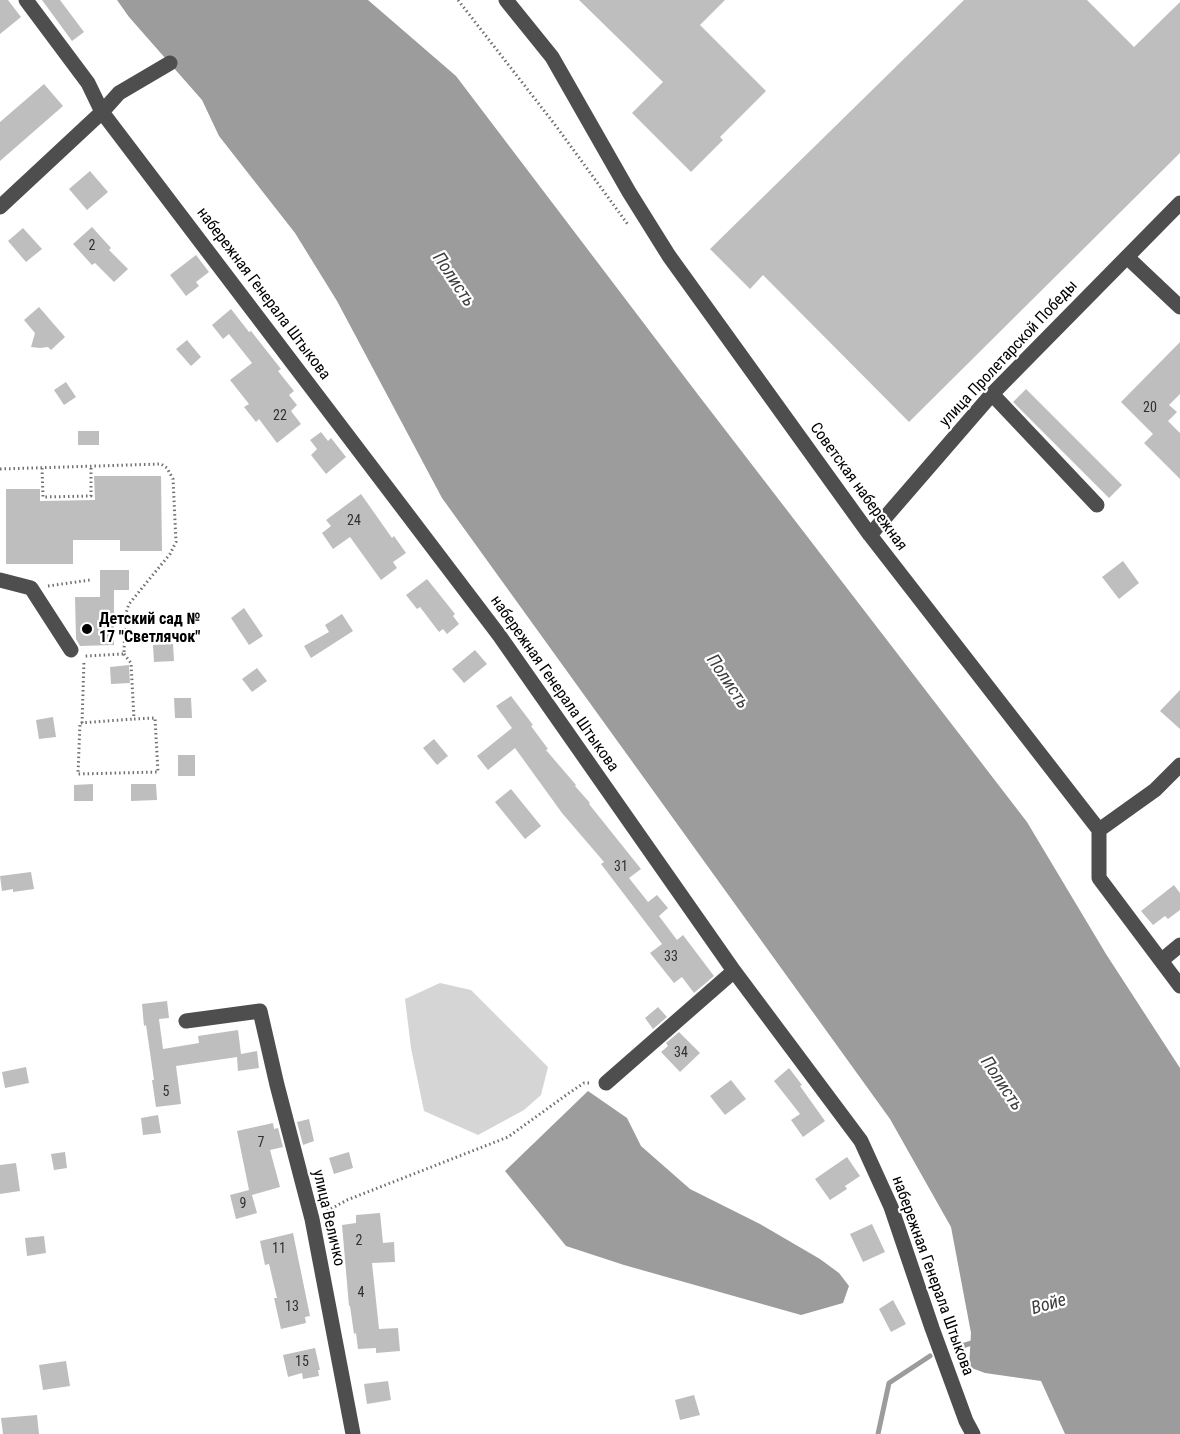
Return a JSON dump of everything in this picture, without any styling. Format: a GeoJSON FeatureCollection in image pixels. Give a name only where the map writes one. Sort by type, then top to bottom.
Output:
{"type":"FeatureCollection","features":[{"type":"Feature","properties":{"kind":"street","name":"набережная Генерала Штыкова"},"geometry":{"type":"LineString","coordinates":[[26,0],[88,83],[102,112],[499,635],[734,971],[861,1141],[891,1207],[932,1328],[966,1421],[973,1434]]}},
{"type":"Feature","properties":{"kind":"street","name":"Советская набережная"},"geometry":{"type":"LineString","coordinates":[[506,0],[552,57],[629,192],[669,256],[870,536],[1099,830]]}},
{"type":"Feature","properties":{"kind":"street"},"geometry":{"type":"LineString","coordinates":[[0,207],[102,112],[119,93],[170,63]]}},
{"type":"Feature","properties":{"kind":"street","name":"улица Пролетарской Победы"},"geometry":{"type":"LineString","coordinates":[[870,536],[992,394],[1180,203]]}},
{"type":"Feature","properties":{"kind":"street"},"geometry":{"type":"LineString","coordinates":[[1127,257],[1180,307]]}},
{"type":"Feature","properties":{"kind":"street"},"geometry":{"type":"LineString","coordinates":[[992,394],[1097,505]]}},
{"type":"Feature","properties":{"kind":"street"},"geometry":{"type":"LineString","coordinates":[[0,580],[31,588],[77,653]]}},
{"type":"Feature","properties":{"kind":"street"},"geometry":{"type":"LineString","coordinates":[[1180,765],[1155,790],[1099,830],[1099,878],[1180,986]]}},
{"type":"Feature","properties":{"kind":"street"},"geometry":{"type":"LineString","coordinates":[[1162,960],[1180,945]]}},
{"type":"Feature","properties":{"kind":"street"},"geometry":{"type":"LineString","coordinates":[[606,1083],[734,971]]}},
{"type":"Feature","properties":{"kind":"street","name":"улица Величко"},"geometry":{"type":"LineString","coordinates":[[186,1021],[260,1011],[276,1085],[312,1219],[353,1434]]}},
{"type":"Feature","properties":{"kind":"path"},"geometry":{"type":"LineString","coordinates":[[0,469],[161,464],[167,468],[173,479],[176,542],[170,554],[129,604],[125,616],[124,654],[131,663],[134,719]]}},
{"type":"Feature","properties":{"kind":"path"},"geometry":{"type":"LineString","coordinates":[[42,468],[43,496],[81,496],[91,495],[91,466]]}},
{"type":"Feature","properties":{"kind":"path"},"geometry":{"type":"LineString","coordinates":[[31,588],[90,580]]}},
{"type":"Feature","properties":{"kind":"path"},"geometry":{"type":"LineString","coordinates":[[82,723],[154,718],[158,772],[78,774],[80,723],[82,723],[77,653],[124,654]]}},
{"type":"Feature","properties":{"kind":"path"},"geometry":{"type":"LineString","coordinates":[[312,1219],[347,1200],[508,1137],[585,1083],[606,1083]]}},
{"type":"Feature","properties":{"kind":"shaded area"},"geometry":{"type":"Polygon","coordinates":[[[440,983],[471,990],[548,1067],[541,1095],[524,1110],[478,1135],[424,1111],[411,1048],[405,999],[440,983]]]}},
{"type":"Feature","properties":{"kind":"water","name":"Полисть"},"geometry":{"type":"Polygon","coordinates":[[[117,0],[368,0],[456,76],[1027,822],[1106,954],[1180,1068],[1180,1434],[1065,1434],[1041,1381],[985,1373],[969,1367],[971,1333],[951,1227],[890,1119],[442,498],[337,301],[295,233],[219,136],[202,100],[129,17],[117,0]]]}},
{"type":"Feature","properties":{"kind":"water"},"geometry":{"type":"Polygon","coordinates":[[[588,1091],[627,1118],[641,1146],[690,1189],[760,1224],[820,1259],[839,1273],[849,1286],[843,1303],[801,1315],[624,1265],[566,1246],[505,1171],[588,1091]]]}},
{"type":"Feature","properties":{"kind":"building"},"geometry":{"type":"Polygon","coordinates":[[[0,0],[8,0],[21,17],[0,34],[0,0]]]}},
{"type":"Feature","properties":{"kind":"building"},"geometry":{"type":"Polygon","coordinates":[[[42,0],[60,0],[84,32],[72,41],[42,0]]]}},
{"type":"Feature","properties":{"kind":"building"},"geometry":{"type":"Polygon","coordinates":[[[579,0],[725,0],[700,25],[766,91],[720,137],[723,140],[691,172],[632,113],[663,82],[579,0]]]}},
{"type":"Feature","properties":{"kind":"building"},"geometry":{"type":"Polygon","coordinates":[[[964,0],[1087,0],[1134,47],[1180,2],[1180,153],[909,422],[763,275],[750,289],[710,249],[964,0]]]}},
{"type":"Feature","properties":{"kind":"building"},"geometry":{"type":"Polygon","coordinates":[[[44,84],[63,106],[0,161],[0,122],[44,84]]]}},
{"type":"Feature","properties":{"kind":"building"},"geometry":{"type":"Polygon","coordinates":[[[90,171],[108,192],[87,210],[69,189],[90,171]]]}},
{"type":"Feature","properties":{"kind":"building"},"geometry":{"type":"Polygon","coordinates":[[[92,227],[111,248],[109,250],[128,269],[114,282],[95,263],[92,265],[73,244],[92,227]]]}},
{"type":"Feature","properties":{"kind":"building"},"geometry":{"type":"Polygon","coordinates":[[[23,228],[42,249],[26,262],[8,241],[23,228]]]}},
{"type":"Feature","properties":{"kind":"building"},"geometry":{"type":"Polygon","coordinates":[[[196,255],[209,272],[196,282],[199,286],[186,296],[170,275],[196,255]]]}},
{"type":"Feature","properties":{"kind":"building"},"geometry":{"type":"Polygon","coordinates":[[[39,307],[65,337],[51,350],[48,347],[31,347],[35,333],[24,320],[39,307]]]}},
{"type":"Feature","properties":{"kind":"building"},"geometry":{"type":"Polygon","coordinates":[[[231,309],[281,369],[278,371],[294,391],[289,395],[297,405],[291,411],[301,424],[277,443],[259,419],[256,422],[244,407],[249,404],[230,380],[252,363],[229,334],[223,339],[212,325],[231,309]]]}},
{"type":"Feature","properties":{"kind":"building"},"geometry":{"type":"Polygon","coordinates":[[[187,340],[201,357],[191,366],[176,349],[187,340]]]}},
{"type":"Feature","properties":{"kind":"building"},"geometry":{"type":"Polygon","coordinates":[[[1180,342],[1180,394],[1169,405],[1177,412],[1168,421],[1180,433],[1180,479],[1144,443],[1153,434],[1121,402],[1180,342]]]}},
{"type":"Feature","properties":{"kind":"building"},"geometry":{"type":"Polygon","coordinates":[[[66,382],[76,397],[64,405],[54,390],[66,382]]]}},
{"type":"Feature","properties":{"kind":"building"},"geometry":{"type":"Polygon","coordinates":[[[1026,389],[1122,485],[1109,498],[1013,402],[1026,389]]]}},
{"type":"Feature","properties":{"kind":"building"},"geometry":{"type":"Polygon","coordinates":[[[78,431],[99,431],[99,445],[78,445],[78,431]]]}},
{"type":"Feature","properties":{"kind":"building"},"geometry":{"type":"Polygon","coordinates":[[[321,432],[328,441],[331,438],[346,457],[326,474],[311,455],[317,449],[310,440],[321,432]]]}},
{"type":"Feature","properties":{"kind":"building"},"geometry":{"type":"Polygon","coordinates":[[[94,476],[161,476],[162,551],[120,551],[120,540],[73,540],[73,564],[6,564],[6,489],[40,489],[40,501],[95,500],[94,476]]]}},
{"type":"Feature","properties":{"kind":"building"},"geometry":{"type":"Polygon","coordinates":[[[361,494],[392,538],[394,536],[406,553],[393,562],[397,568],[381,580],[350,537],[333,549],[322,533],[331,526],[326,520],[361,494]]]}},
{"type":"Feature","properties":{"kind":"building"},"geometry":{"type":"Polygon","coordinates":[[[1123,561],[1139,583],[1119,599],[1102,577],[1123,561]]]}},
{"type":"Feature","properties":{"kind":"building"},"geometry":{"type":"Polygon","coordinates":[[[100,570],[129,570],[129,590],[114,590],[114,645],[80,646],[76,639],[75,597],[100,597],[100,570]]]}},
{"type":"Feature","properties":{"kind":"building"},"geometry":{"type":"Polygon","coordinates":[[[427,579],[455,614],[453,616],[459,624],[447,634],[443,629],[439,632],[420,607],[417,609],[406,595],[427,579]]]}},
{"type":"Feature","properties":{"kind":"building"},"geometry":{"type":"Polygon","coordinates":[[[244,608],[263,636],[249,645],[231,618],[244,608]]]}},
{"type":"Feature","properties":{"kind":"building"},"geometry":{"type":"Polygon","coordinates":[[[342,614],[353,631],[311,658],[304,646],[329,632],[325,625],[342,614]]]}},
{"type":"Feature","properties":{"kind":"building"},"geometry":{"type":"Polygon","coordinates":[[[173,644],[174,661],[154,662],[153,645],[173,644]]]}},
{"type":"Feature","properties":{"kind":"building"},"geometry":{"type":"Polygon","coordinates":[[[475,650],[487,664],[464,683],[452,669],[475,650]]]}},
{"type":"Feature","properties":{"kind":"building"},"geometry":{"type":"Polygon","coordinates":[[[129,665],[130,683],[111,684],[110,667],[129,665]]]}},
{"type":"Feature","properties":{"kind":"building"},"geometry":{"type":"Polygon","coordinates":[[[257,668],[267,681],[252,692],[242,679],[257,668]]]}},
{"type":"Feature","properties":{"kind":"building"},"geometry":{"type":"Polygon","coordinates":[[[1180,690],[1180,729],[1160,711],[1180,690]]]}},
{"type":"Feature","properties":{"kind":"building"},"geometry":{"type":"Polygon","coordinates":[[[511,696],[533,725],[531,726],[548,749],[546,750],[641,869],[629,878],[648,902],[657,895],[668,908],[659,916],[677,940],[683,935],[714,976],[694,993],[682,977],[674,983],[650,953],[662,944],[601,864],[604,862],[562,813],[515,748],[488,770],[477,756],[512,728],[496,706],[511,696]]]}},
{"type":"Feature","properties":{"kind":"building"},"geometry":{"type":"Polygon","coordinates":[[[174,698],[191,698],[192,718],[175,718],[174,698]]]}},
{"type":"Feature","properties":{"kind":"building"},"geometry":{"type":"Polygon","coordinates":[[[53,717],[56,737],[39,739],[36,720],[53,717]]]}},
{"type":"Feature","properties":{"kind":"building"},"geometry":{"type":"Polygon","coordinates":[[[434,739],[448,756],[437,765],[423,748],[434,739]]]}},
{"type":"Feature","properties":{"kind":"building"},"geometry":{"type":"Polygon","coordinates":[[[178,755],[195,755],[195,776],[178,776],[178,755]]]}},
{"type":"Feature","properties":{"kind":"building"},"geometry":{"type":"Polygon","coordinates":[[[93,784],[93,801],[74,801],[74,785],[93,784]]]}},
{"type":"Feature","properties":{"kind":"building"},"geometry":{"type":"Polygon","coordinates":[[[131,784],[156,784],[157,800],[131,801],[131,784]]]}},
{"type":"Feature","properties":{"kind":"building"},"geometry":{"type":"Polygon","coordinates":[[[511,789],[541,826],[525,839],[495,802],[511,789]]]}},
{"type":"Feature","properties":{"kind":"building"},"geometry":{"type":"Polygon","coordinates":[[[31,872],[34,889],[2,891],[0,876],[31,872]]]}},
{"type":"Feature","properties":{"kind":"building"},"geometry":{"type":"Polygon","coordinates":[[[1174,885],[1180,893],[1180,910],[1168,919],[1165,916],[1153,925],[1141,911],[1174,885]]]}},
{"type":"Feature","properties":{"kind":"building"},"geometry":{"type":"Polygon","coordinates":[[[167,1001],[169,1018],[159,1019],[163,1049],[199,1043],[198,1036],[238,1030],[241,1054],[257,1051],[259,1068],[238,1071],[237,1057],[176,1066],[181,1104],[156,1107],[142,1004],[167,1001]]]}},
{"type":"Feature","properties":{"kind":"building"},"geometry":{"type":"Polygon","coordinates":[[[658,1007],[667,1017],[653,1029],[645,1018],[658,1007]]]}},
{"type":"Feature","properties":{"kind":"building"},"geometry":{"type":"Polygon","coordinates":[[[679,1032],[700,1053],[680,1072],[661,1052],[668,1046],[666,1043],[679,1032]]]}},
{"type":"Feature","properties":{"kind":"building"},"geometry":{"type":"Polygon","coordinates":[[[26,1067],[29,1083],[5,1088],[2,1072],[26,1067]]]}},
{"type":"Feature","properties":{"kind":"building"},"geometry":{"type":"Polygon","coordinates":[[[789,1068],[825,1121],[803,1137],[791,1120],[800,1114],[774,1081],[789,1068]]]}},
{"type":"Feature","properties":{"kind":"building"},"geometry":{"type":"Polygon","coordinates":[[[731,1080],[746,1099],[725,1115],[710,1096],[731,1080]]]}},
{"type":"Feature","properties":{"kind":"building"},"geometry":{"type":"Polygon","coordinates":[[[158,1115],[161,1133],[143,1135],[141,1118],[158,1115]]]}},
{"type":"Feature","properties":{"kind":"building"},"geometry":{"type":"Polygon","coordinates":[[[309,1119],[314,1141],[303,1145],[297,1122],[309,1119]]]}},
{"type":"Feature","properties":{"kind":"building"},"geometry":{"type":"Polygon","coordinates":[[[273,1123],[274,1129],[278,1128],[283,1147],[270,1150],[280,1187],[252,1195],[257,1213],[236,1219],[230,1195],[249,1190],[237,1131],[273,1123]]]}},
{"type":"Feature","properties":{"kind":"building"},"geometry":{"type":"Polygon","coordinates":[[[65,1152],[67,1168],[54,1170],[51,1154],[65,1152]]]}},
{"type":"Feature","properties":{"kind":"building"},"geometry":{"type":"Polygon","coordinates":[[[349,1152],[353,1168],[334,1174],[329,1158],[349,1152]]]}},
{"type":"Feature","properties":{"kind":"building"},"geometry":{"type":"Polygon","coordinates":[[[847,1157],[860,1176],[845,1186],[847,1189],[830,1200],[815,1179],[847,1157]]]}},
{"type":"Feature","properties":{"kind":"building"},"geometry":{"type":"Polygon","coordinates":[[[16,1163],[20,1191],[0,1194],[0,1165],[16,1163]]]}},
{"type":"Feature","properties":{"kind":"building"},"geometry":{"type":"Polygon","coordinates":[[[380,1213],[383,1243],[394,1242],[395,1262],[372,1263],[379,1329],[398,1328],[400,1351],[376,1353],[376,1348],[358,1349],[356,1333],[354,1334],[349,1306],[342,1225],[356,1223],[356,1215],[380,1213]]]}},
{"type":"Feature","properties":{"kind":"building"},"geometry":{"type":"Polygon","coordinates":[[[872,1224],[885,1252],[863,1262],[850,1234],[872,1224]]]}},
{"type":"Feature","properties":{"kind":"building"},"geometry":{"type":"Polygon","coordinates":[[[293,1233],[310,1316],[305,1317],[306,1323],[281,1329],[269,1264],[265,1265],[260,1241],[293,1233]]]}},
{"type":"Feature","properties":{"kind":"building"},"geometry":{"type":"Polygon","coordinates":[[[44,1236],[46,1253],[27,1256],[25,1238],[44,1236]]]}},
{"type":"Feature","properties":{"kind":"building"},"geometry":{"type":"Polygon","coordinates":[[[893,1300],[906,1324],[891,1332],[879,1309],[893,1300]]]}},
{"type":"Feature","properties":{"kind":"building"},"geometry":{"type":"Polygon","coordinates":[[[315,1348],[320,1370],[318,1370],[319,1376],[303,1379],[302,1373],[288,1377],[283,1355],[315,1348]]]}},
{"type":"Feature","properties":{"kind":"building"},"geometry":{"type":"Polygon","coordinates":[[[66,1361],[70,1386],[43,1390],[39,1365],[66,1361]]]}},
{"type":"Feature","properties":{"kind":"building"},"geometry":{"type":"Polygon","coordinates":[[[388,1381],[391,1400],[367,1404],[364,1384],[388,1381]]]}},
{"type":"Feature","properties":{"kind":"building"},"geometry":{"type":"Polygon","coordinates":[[[694,1395],[700,1415],[680,1420],[675,1400],[694,1395]]]}},
{"type":"Feature","properties":{"kind":"building"},"geometry":{"type":"Polygon","coordinates":[[[37,1415],[39,1434],[3,1434],[1,1418],[37,1415]]]}},
{"type":"Feature","properties":{"kind":"waterway","name":"Войе"},"geometry":{"type":"LineString","coordinates":[[962,1346],[975,1342]]}},
{"type":"Feature","properties":{"kind":"waterway","name":"Войе"},"geometry":{"type":"LineString","coordinates":[[878,1434],[889,1383],[930,1356]]}},
{"type":"Feature","properties":{"kind":"place","name":"Детский сад № 17 \"Светлячок\""},"geometry":{"type":"Point","coordinates":[87,629]}}]}
